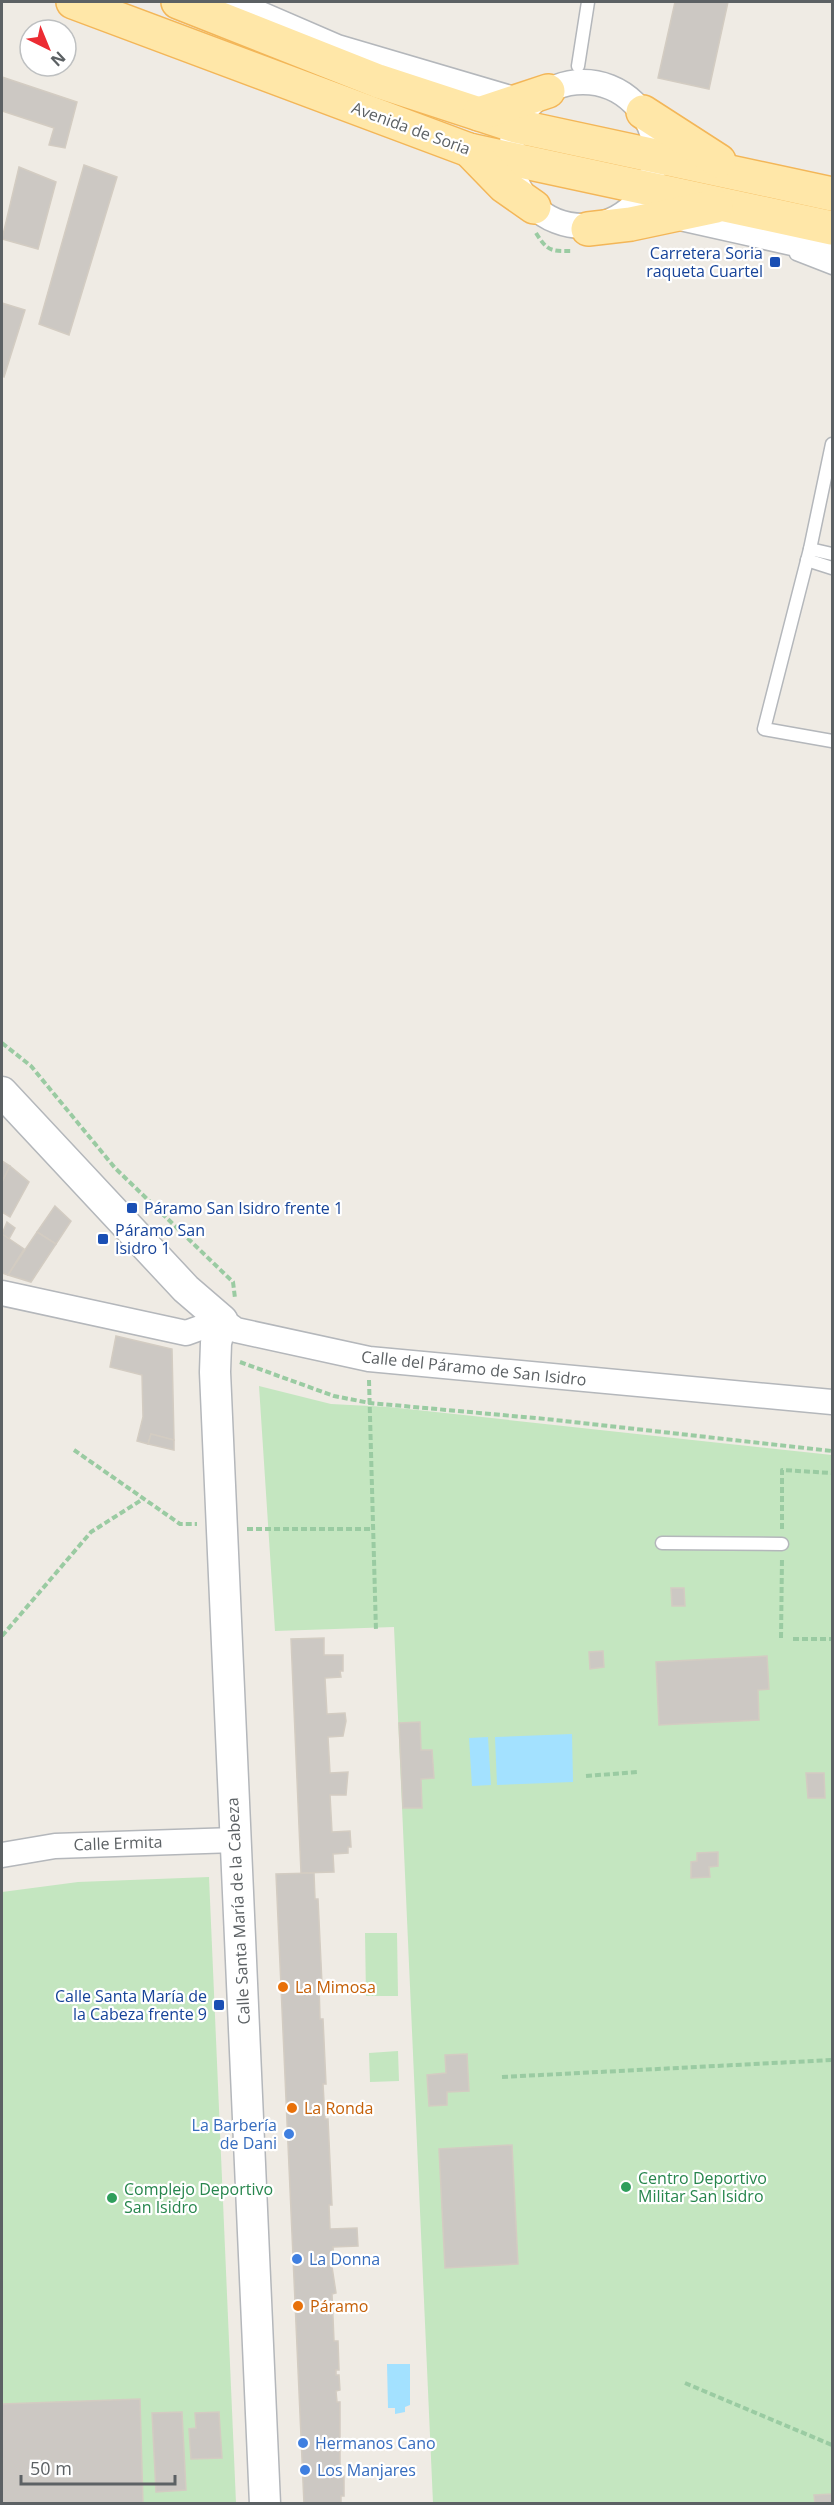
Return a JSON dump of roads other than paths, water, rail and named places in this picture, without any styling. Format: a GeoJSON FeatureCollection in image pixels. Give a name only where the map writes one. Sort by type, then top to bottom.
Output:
{"type":"FeatureCollection","features":[{"type":"Feature","properties":{"kind":"main road","name":"Avenida de Soria"},"geometry":{"type":"LineString","coordinates":[[73,2],[469,150],[832,228]]}},
{"type":"Feature","properties":{"kind":"main road","name":"Avenida de Soria"},"geometry":{"type":"LineString","coordinates":[[178,2],[378,81],[479,114],[517,113],[656,155],[832,194]]}},
{"type":"Feature","properties":{"kind":"main road"},"geometry":{"type":"LineString","coordinates":[[517,113],[548,91]]}},
{"type":"Feature","properties":{"kind":"main road"},"geometry":{"type":"LineString","coordinates":[[642,112],[710,157],[748,175]]}},
{"type":"Feature","properties":{"kind":"main road"},"geometry":{"type":"LineString","coordinates":[[469,150],[504,186],[534,207]]}},
{"type":"Feature","properties":{"kind":"main road"},"geometry":{"type":"LineString","coordinates":[[588,229],[671,216],[724,204]]}},
{"type":"Feature","properties":{"kind":"street","name":"Avenida de Soria"},"geometry":{"type":"LineString","coordinates":[[233,2],[337,47],[517,113]]}},
{"type":"Feature","properties":{"kind":"street"},"geometry":{"type":"LineString","coordinates":[[517,113],[509,158],[519,187],[534,207],[547,218],[579,229],[588,229],[615,220],[634,206],[648,189],[656,155],[652,130],[642,112],[626,95],[593,82],[566,84],[548,91]]}},
{"type":"Feature","properties":{"kind":"street"},"geometry":{"type":"LineString","coordinates":[[671,216],[832,252]]}},
{"type":"Feature","properties":{"kind":"street","name":"Calle del Páramo de San Isidro"},"geometry":{"type":"LineString","coordinates":[[2,1092],[186,1288],[229,1312],[236,1330],[369,1359],[832,1402]]}},
{"type":"Feature","properties":{"kind":"street"},"geometry":{"type":"LineString","coordinates":[[2,1293],[186,1333],[229,1312]]}},
{"type":"Feature","properties":{"kind":"street","name":"Calle Santa María de la Cabeza"},"geometry":{"type":"LineString","coordinates":[[229,1312],[216,1343],[215,1372],[266,2504]]}},
{"type":"Feature","properties":{"kind":"street","name":"Calle Ermita"},"geometry":{"type":"LineString","coordinates":[[2,1855],[55,1845],[235,1840]]}},
{"type":"Feature","properties":{"kind":"lane"},"geometry":{"type":"LineString","coordinates":[[578,66],[588,2]]}},
{"type":"Feature","properties":{"kind":"lane"},"geometry":{"type":"LineString","coordinates":[[753,236],[832,268]]}},
{"type":"Feature","properties":{"kind":"lane"},"geometry":{"type":"LineString","coordinates":[[832,444],[808,555],[764,729],[832,741]]}},
{"type":"Feature","properties":{"kind":"lane"},"geometry":{"type":"LineString","coordinates":[[808,555],[832,554]]}},
{"type":"Feature","properties":{"kind":"lane"},"geometry":{"type":"LineString","coordinates":[[808,555],[832,568]]}},
{"type":"Feature","properties":{"kind":"lane"},"geometry":{"type":"LineString","coordinates":[[662,1543],[782,1544]]}},
{"type":"Feature","properties":{"kind":"water"},"geometry":{"type":"Polygon","coordinates":[[[572,1734],[573,1782],[497,1785],[495,1737],[572,1734]]]}},
{"type":"Feature","properties":{"kind":"water"},"geometry":{"type":"Polygon","coordinates":[[[488,1737],[491,1785],[472,1786],[469,1738],[488,1737]]]}},
{"type":"Feature","properties":{"kind":"water"},"geometry":{"type":"Polygon","coordinates":[[[387,2364],[410,2364],[410,2405],[405,2407],[405,2412],[395,2414],[395,2408],[388,2408],[387,2364]]]}},
{"type":"Feature","properties":{"kind":"place","name":"Carretera Soria raqueta Cuartel"},"geometry":{"type":"Point","coordinates":[775,262]}},
{"type":"Feature","properties":{"kind":"place","name":"Páramo San Isidro frente 1"},"geometry":{"type":"Point","coordinates":[132,1208]}},
{"type":"Feature","properties":{"kind":"place","name":"Páramo San Isidro 1"},"geometry":{"type":"Point","coordinates":[103,1239]}},
{"type":"Feature","properties":{"kind":"place","name":"La Mimosa"},"geometry":{"type":"Point","coordinates":[283,1987]}},
{"type":"Feature","properties":{"kind":"place","name":"Calle Santa María de la Cabeza frente 9"},"geometry":{"type":"Point","coordinates":[219,2005]}},
{"type":"Feature","properties":{"kind":"place","name":"La Ronda"},"geometry":{"type":"Point","coordinates":[292,2108]}},
{"type":"Feature","properties":{"kind":"place","name":"La Barbería de Dani"},"geometry":{"type":"Point","coordinates":[289,2134]}},
{"type":"Feature","properties":{"kind":"place","name":"Centro Deportivo Militar San Isidro"},"geometry":{"type":"Point","coordinates":[626,2187]}},
{"type":"Feature","properties":{"kind":"place","name":"Complejo Deportivo San Isidro"},"geometry":{"type":"Point","coordinates":[112,2198]}},
{"type":"Feature","properties":{"kind":"place","name":"La Donna"},"geometry":{"type":"Point","coordinates":[297,2259]}},
{"type":"Feature","properties":{"kind":"place","name":"Páramo"},"geometry":{"type":"Point","coordinates":[298,2306]}},
{"type":"Feature","properties":{"kind":"place","name":"Hermanos Cano"},"geometry":{"type":"Point","coordinates":[303,2443]}},
{"type":"Feature","properties":{"kind":"place","name":"Los Manjares"},"geometry":{"type":"Point","coordinates":[305,2470]}}]}
